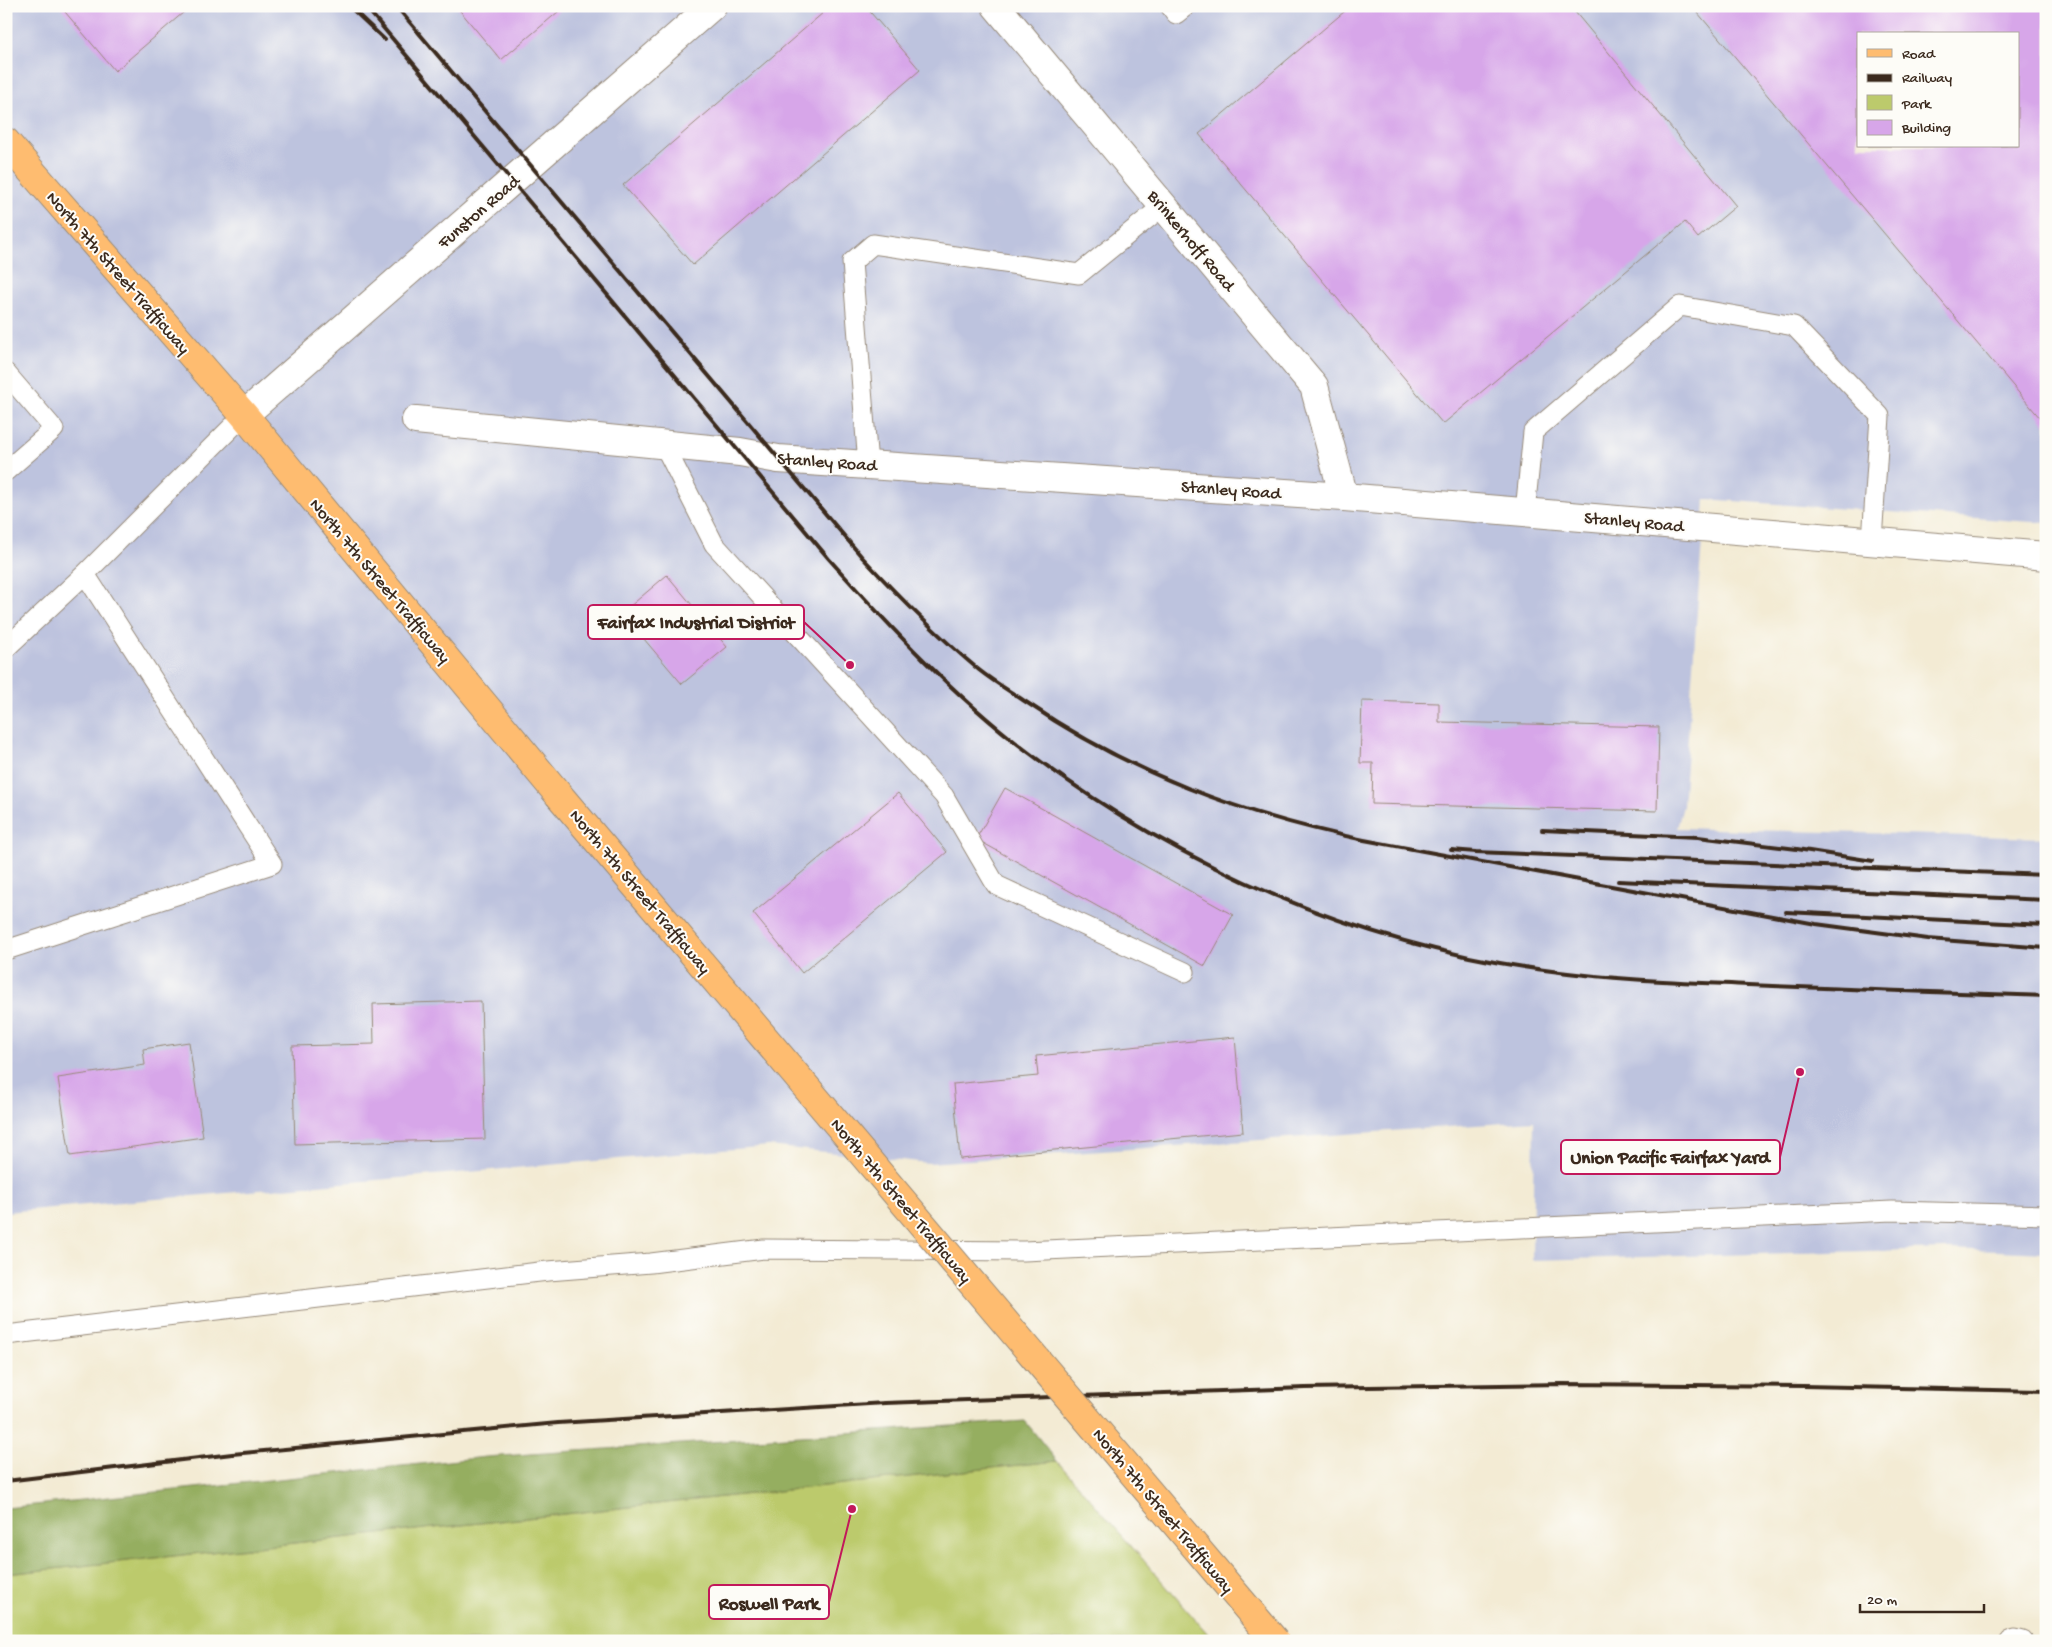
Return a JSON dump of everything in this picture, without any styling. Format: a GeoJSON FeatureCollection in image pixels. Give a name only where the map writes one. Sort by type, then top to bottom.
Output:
{"type":"FeatureCollection","features":[{"type":"Feature","properties":{"kind":"main road","name":"North 7th Street Trafficway"},"geometry":{"type":"LineString","coordinates":[[6,142],[244,416],[558,794],[1275,1641]]}},
{"type":"Feature","properties":{"kind":"street","name":"Funston Road"},"geometry":{"type":"LineString","coordinates":[[244,416],[712,6]]}},
{"type":"Feature","properties":{"kind":"street","name":"Brinkerhoff Road"},"geometry":{"type":"LineString","coordinates":[[996,6],[1314,386],[1344,497]]}},
{"type":"Feature","properties":{"kind":"street","name":"Stanley Road"},"geometry":{"type":"LineString","coordinates":[[416,420],[740,452],[778,459],[1344,497],[2046,556]]}},
{"type":"Feature","properties":{"kind":"lane"},"geometry":{"type":"LineString","coordinates":[[1170,6],[1176,14],[1186,6]]}},
{"type":"Feature","properties":{"kind":"lane"},"geometry":{"type":"LineString","coordinates":[[868,465],[852,262],[873,244],[1079,274],[1163,206]]}},
{"type":"Feature","properties":{"kind":"lane"},"geometry":{"type":"LineString","coordinates":[[1525,512],[1533,432],[1680,306],[1794,326],[1880,416],[1872,541]]}},
{"type":"Feature","properties":{"kind":"lane"},"geometry":{"type":"LineString","coordinates":[[6,373],[54,430],[6,472]]}},
{"type":"Feature","properties":{"kind":"lane"},"geometry":{"type":"LineString","coordinates":[[6,648],[85,574],[244,416]]}},
{"type":"Feature","properties":{"kind":"lane"},"geometry":{"type":"LineString","coordinates":[[664,445],[714,544],[944,796],[996,885],[1185,972]]}},
{"type":"Feature","properties":{"kind":"lane"},"geometry":{"type":"LineString","coordinates":[[6,950],[272,864],[85,574]]}},
{"type":"Feature","properties":{"kind":"lane"},"geometry":{"type":"LineString","coordinates":[[6,1335],[548,1271],[651,1263],[764,1249],[1024,1251],[1892,1211],[2046,1215]]}},
{"type":"Feature","properties":{"kind":"lane"},"geometry":{"type":"LineString","coordinates":[[2010,1641],[2015,1639],[2023,1641]]}},
{"type":"Feature","properties":{"kind":"shaded area"},"geometry":{"type":"Polygon","coordinates":[[[6,6],[2046,6],[2046,523],[1705,499],[1683,806],[1677,828],[2046,838],[2046,1253],[1948,1249],[1532,1260],[1534,1121],[929,1163],[769,1146],[6,1212],[6,6]]]}},
{"type":"Feature","properties":{"kind":"green space"},"geometry":{"type":"Polygon","coordinates":[[[1025,1421],[1057,1461],[6,1574],[6,1508],[486,1457],[1025,1421]]]}},
{"type":"Feature","properties":{"kind":"green space"},"geometry":{"type":"Polygon","coordinates":[[[1057,1461],[1214,1641],[6,1641],[6,1574],[1057,1461]]]}},
{"type":"Feature","properties":{"kind":"building"},"geometry":{"type":"Polygon","coordinates":[[[60,6],[191,6],[115,71],[60,6]]]}},
{"type":"Feature","properties":{"kind":"building"},"geometry":{"type":"Polygon","coordinates":[[[456,6],[565,6],[501,60],[456,6]]]}},
{"type":"Feature","properties":{"kind":"building"},"geometry":{"type":"Polygon","coordinates":[[[831,6],[865,6],[920,70],[693,265],[623,185],[831,6]]]}},
{"type":"Feature","properties":{"kind":"building"},"geometry":{"type":"Polygon","coordinates":[[[1351,6],[1570,6],[1736,206],[1698,238],[1685,222],[1443,424],[1199,134],[1351,6]]]}},
{"type":"Feature","properties":{"kind":"building"},"geometry":{"type":"Polygon","coordinates":[[[1692,6],[2046,6],[2046,425],[1692,6]]]}},
{"type":"Feature","properties":{"kind":"building"},"geometry":{"type":"Polygon","coordinates":[[[667,575],[727,647],[682,684],[622,613],[667,575]]]}},
{"type":"Feature","properties":{"kind":"building"},"geometry":{"type":"Polygon","coordinates":[[[1362,701],[1439,703],[1439,722],[1659,727],[1657,811],[1372,804],[1373,763],[1360,763],[1362,701]]]}},
{"type":"Feature","properties":{"kind":"building"},"geometry":{"type":"Polygon","coordinates":[[[1005,788],[1233,915],[1205,966],[976,839],[1005,788]]]}},
{"type":"Feature","properties":{"kind":"building"},"geometry":{"type":"Polygon","coordinates":[[[898,793],[947,852],[802,973],[753,913],[898,793]]]}},
{"type":"Feature","properties":{"kind":"building"},"geometry":{"type":"Polygon","coordinates":[[[481,1001],[485,1139],[295,1144],[292,1046],[374,1044],[373,1004],[481,1001]]]}},
{"type":"Feature","properties":{"kind":"building"},"geometry":{"type":"Polygon","coordinates":[[[1235,1037],[1243,1132],[960,1159],[953,1084],[1038,1076],[1036,1056],[1235,1037]]]}},
{"type":"Feature","properties":{"kind":"building"},"geometry":{"type":"Polygon","coordinates":[[[189,1042],[203,1137],[70,1156],[58,1078],[145,1065],[143,1049],[189,1042]]]}},
{"type":"Feature","properties":{"kind":"railway"},"geometry":{"type":"LineString","coordinates":[[349,6],[385,40]]}},
{"type":"Feature","properties":{"kind":"railway"},"geometry":{"type":"LineString","coordinates":[[365,6],[829,559],[875,610],[974,708],[1028,752],[1086,793],[1147,831],[1210,866],[1276,896],[1343,921],[1411,943],[1481,959],[1601,977],[1822,988],[2046,996]]}},
{"type":"Feature","properties":{"kind":"railway"},"geometry":{"type":"LineString","coordinates":[[396,6],[862,557],[890,587],[979,670],[1065,727],[1146,770],[1188,788],[1274,818],[1319,830],[1816,924],[1928,939],[2046,948]]}},
{"type":"Feature","properties":{"kind":"railway"},"geometry":{"type":"LineString","coordinates":[[1542,830],[1698,837],[1797,849],[1873,861]]}},
{"type":"Feature","properties":{"kind":"railway"},"geometry":{"type":"LineString","coordinates":[[1451,850],[2046,875]]}},
{"type":"Feature","properties":{"kind":"railway"},"geometry":{"type":"LineString","coordinates":[[1618,881],[2046,900]]}},
{"type":"Feature","properties":{"kind":"railway"},"geometry":{"type":"LineString","coordinates":[[1786,912],[2046,925]]}},
{"type":"Feature","properties":{"kind":"railway"},"geometry":{"type":"LineString","coordinates":[[6,1481],[232,1454],[558,1423],[885,1403],[1305,1388],[1561,1384],[1804,1386],[2046,1391]]}},
{"type":"Feature","properties":{"kind":"place","name":"Fairfax Industrial District"},"geometry":{"type":"Point","coordinates":[850,665]}},
{"type":"Feature","properties":{"kind":"place","name":"Union Pacific Fairfax Yard"},"geometry":{"type":"Point","coordinates":[1800,1072]}},
{"type":"Feature","properties":{"kind":"place","name":"Roswell Park"},"geometry":{"type":"Point","coordinates":[852,1509]}}]}
